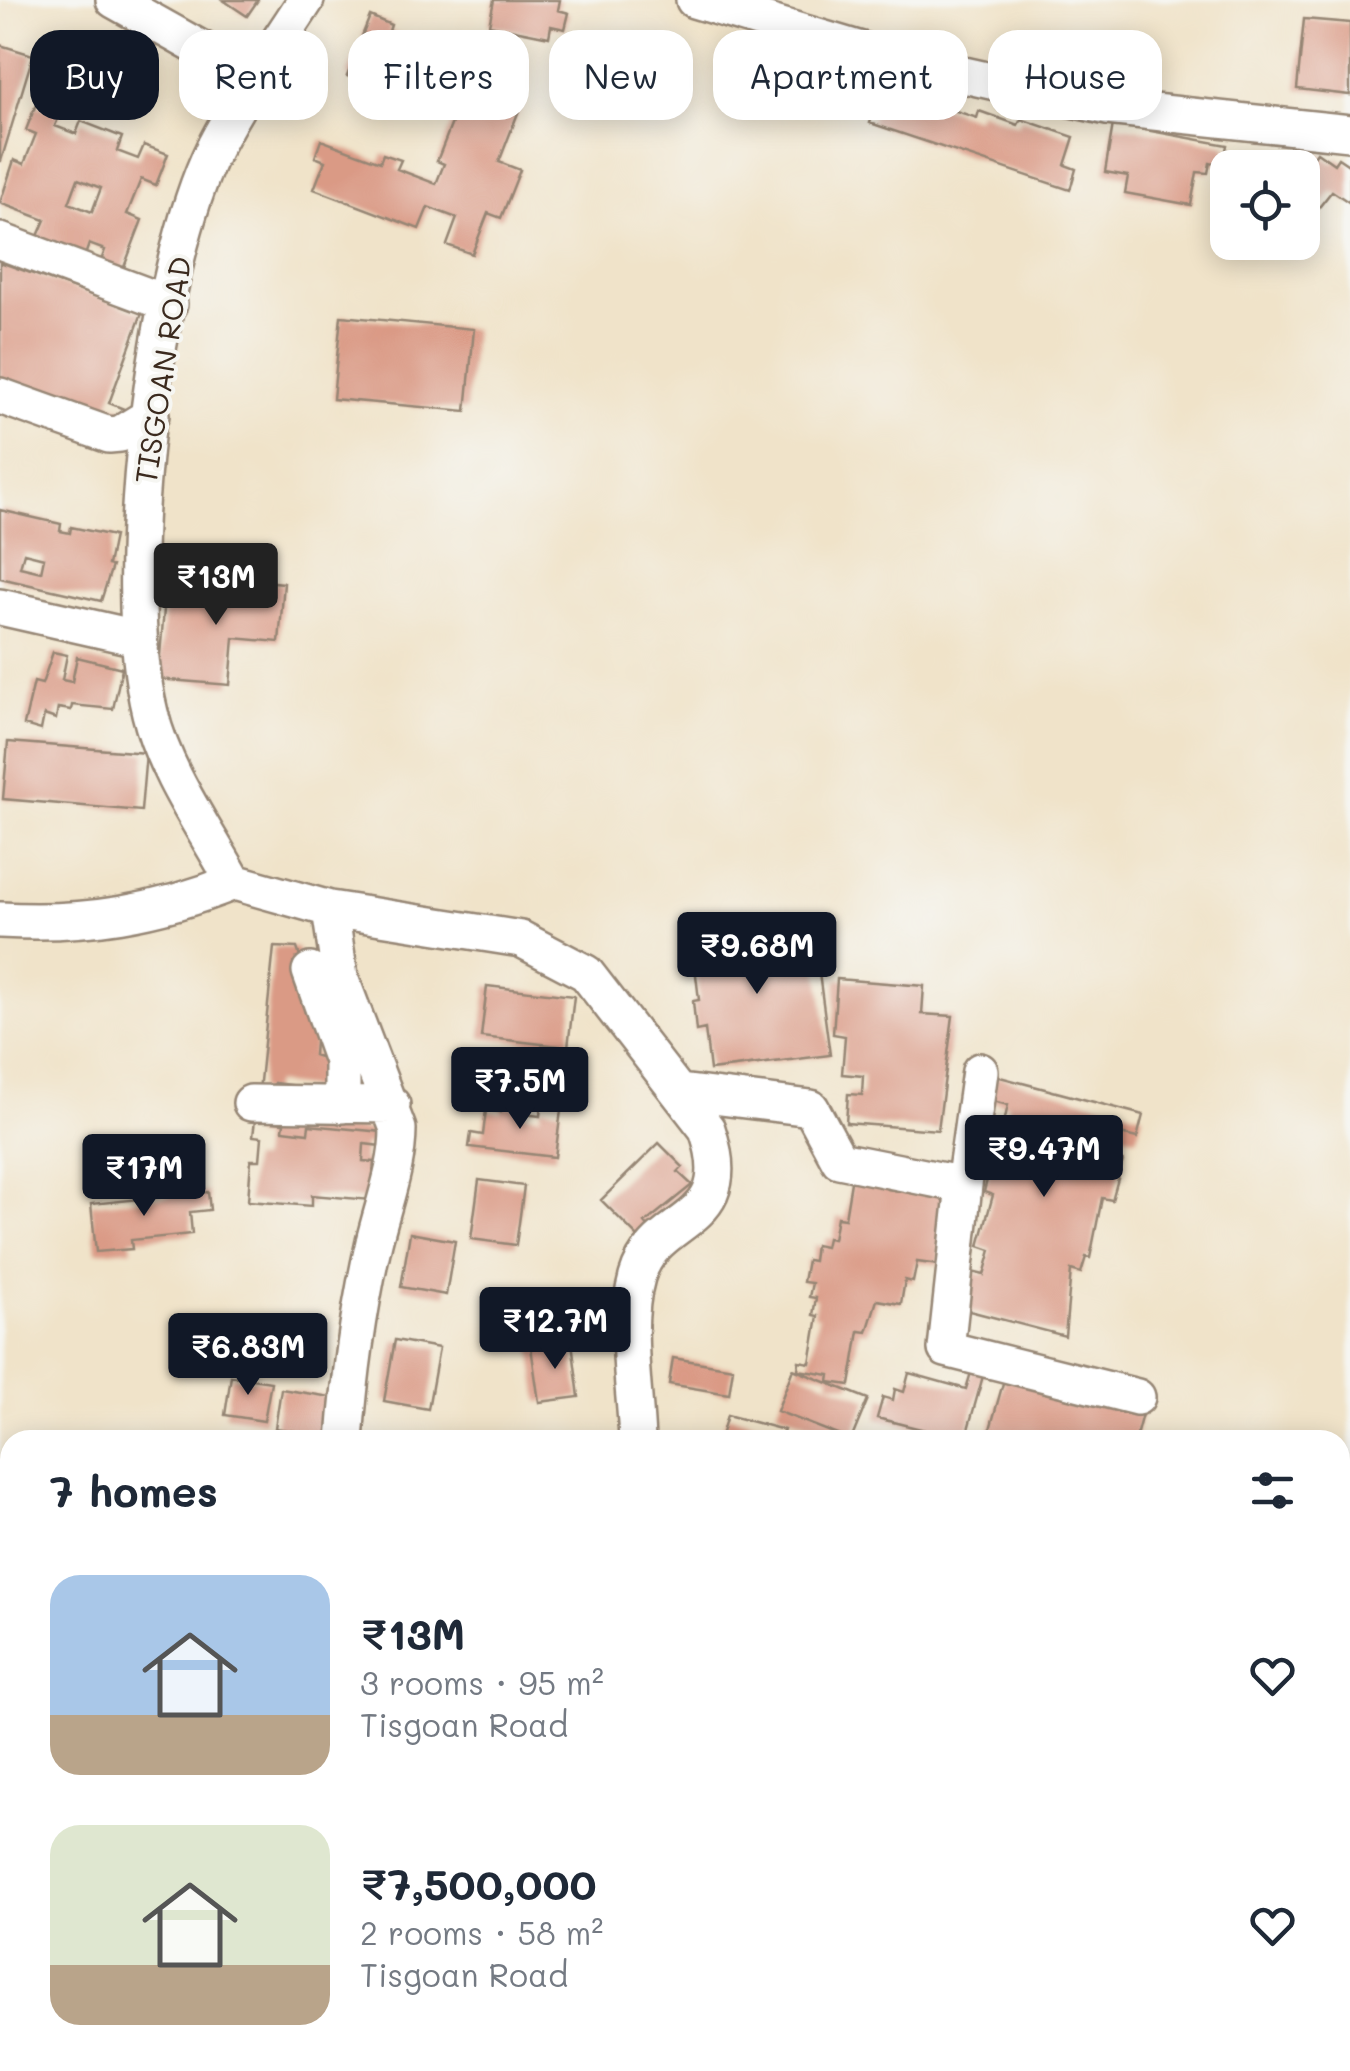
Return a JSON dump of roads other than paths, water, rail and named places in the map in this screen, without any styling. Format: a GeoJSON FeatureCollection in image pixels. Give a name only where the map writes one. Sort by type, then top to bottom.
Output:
{"type":"FeatureCollection","features":[{"type":"Feature","properties":{"kind":"street"},"geometry":{"type":"LineString","coordinates":[[114,0],[179,36]]}},
{"type":"Feature","properties":{"kind":"street","name":"TISGOAN ROAD"},"geometry":{"type":"LineString","coordinates":[[287,30],[306,0]]}},
{"type":"Feature","properties":{"kind":"street"},"geometry":{"type":"LineString","coordinates":[[694,0],[888,58],[1107,107],[1350,132]]}},
{"type":"Feature","properties":{"kind":"street","name":"TISGOAN ROAD"},"geometry":{"type":"LineString","coordinates":[[231,120],[214,149],[185,224],[169,304],[151,414],[138,569],[137,638],[150,716],[184,792],[234,882]]}},
{"type":"Feature","properties":{"kind":"street"},"geometry":{"type":"LineString","coordinates":[[0,241],[169,304]]}},
{"type":"Feature","properties":{"kind":"street"},"geometry":{"type":"LineString","coordinates":[[0,396],[108,434],[120,434],[151,414]]}},
{"type":"Feature","properties":{"kind":"street"},"geometry":{"type":"LineString","coordinates":[[0,608],[137,638]]}},
{"type":"Feature","properties":{"kind":"street"},"geometry":{"type":"LineString","coordinates":[[0,920],[104,920],[174,906],[234,882],[330,909],[521,939],[586,973],[707,1129],[717,1158],[712,1192],[697,1213],[651,1252],[639,1271],[632,1296],[636,1430]]}},
{"type":"Feature","properties":{"kind":"street"},"geometry":{"type":"LineString","coordinates":[[330,909],[340,977],[392,1105],[398,1150],[374,1244],[350,1374],[346,1430]]}},
{"type":"Feature","properties":{"kind":"street"},"geometry":{"type":"LineString","coordinates":[[310,971],[342,1062],[342,1105]]}},
{"type":"Feature","properties":{"kind":"street"},"geometry":{"type":"LineString","coordinates":[[980,1072],[946,1349],[1137,1397]]}},
{"type":"Feature","properties":{"kind":"street"},"geometry":{"type":"LineString","coordinates":[[680,1092],[812,1108],[840,1160],[964,1185]]}},
{"type":"Feature","properties":{"kind":"street"},"geometry":{"type":"LineString","coordinates":[[251,1103],[392,1105]]}}]}
